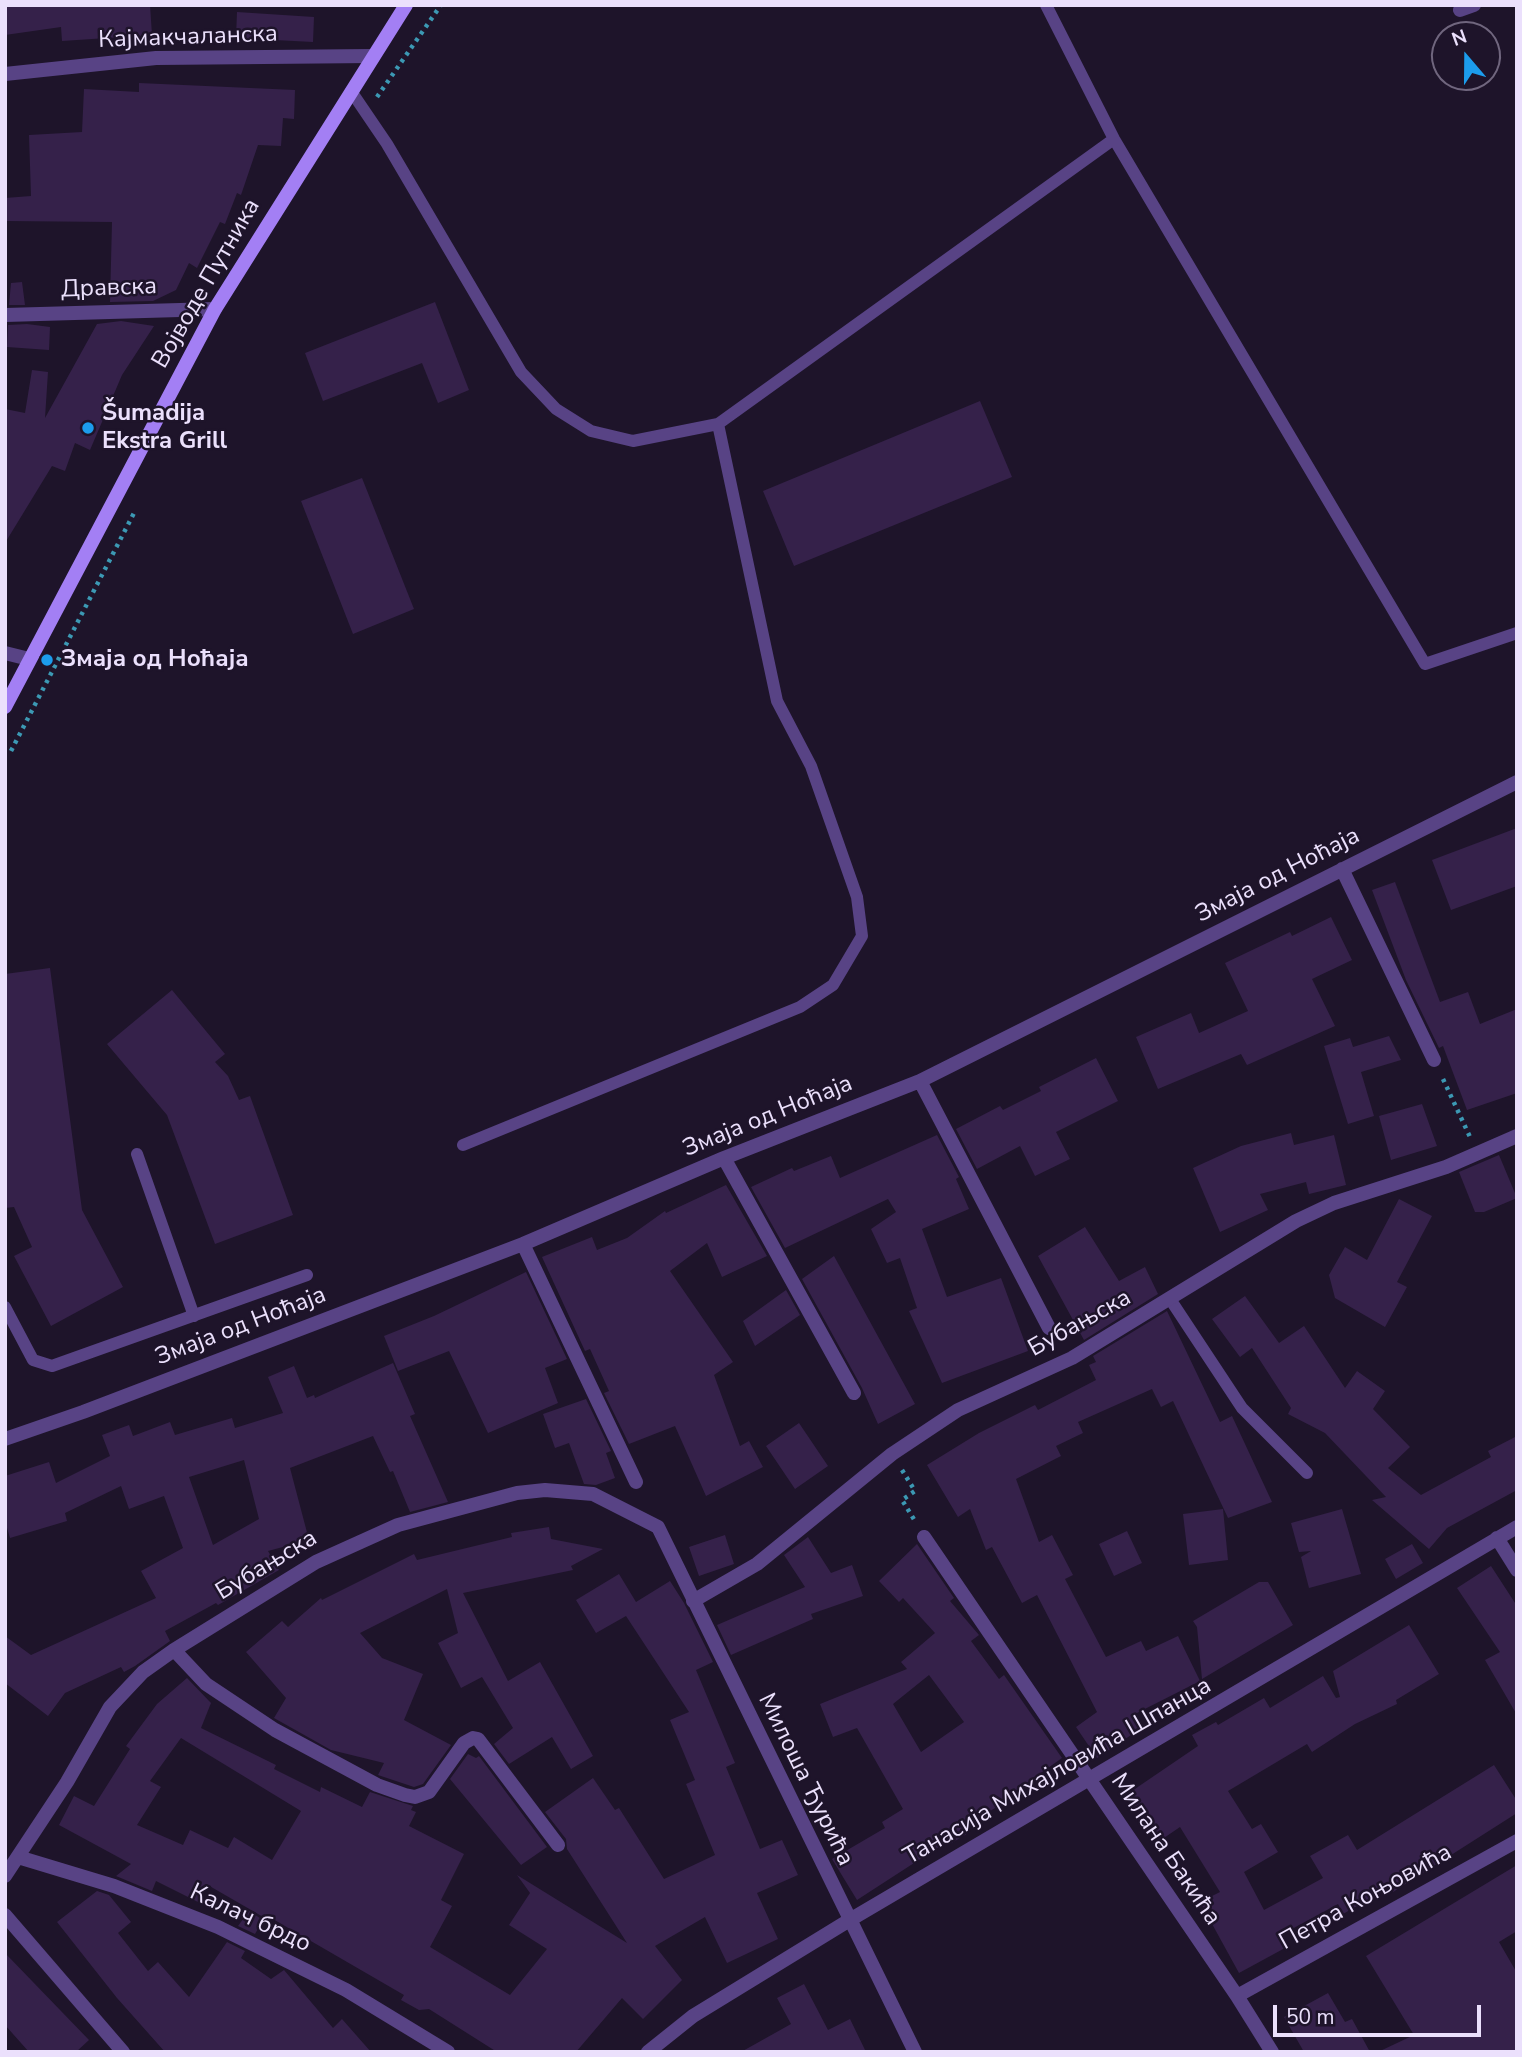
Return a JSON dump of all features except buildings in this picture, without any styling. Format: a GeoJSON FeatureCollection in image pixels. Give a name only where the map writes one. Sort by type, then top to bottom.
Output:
{"type":"FeatureCollection","features":[{"type":"Feature","properties":{"kind":"street","name":"Војводе Путника"},"geometry":{"type":"LineString","coordinates":[[5,706],[215,309],[406,5]]}},
{"type":"Feature","properties":{"kind":"street","name":"Кајмакчаланска"},"geometry":{"type":"LineString","coordinates":[[5,74],[156,58],[373,56]]}},
{"type":"Feature","properties":{"kind":"street","name":"Дравска"},"geometry":{"type":"LineString","coordinates":[[5,315],[215,309]]}},
{"type":"Feature","properties":{"kind":"street"},"geometry":{"type":"LineString","coordinates":[[5,653],[29,659]]}},
{"type":"Feature","properties":{"kind":"street","name":"Змаја од Ноћаја"},"geometry":{"type":"LineString","coordinates":[[7,1435],[83,1412],[523,1244],[724,1158],[920,1081],[1517,782]]}},
{"type":"Feature","properties":{"kind":"street"},"geometry":{"type":"LineString","coordinates":[[1342,869],[1434,1060]]}},
{"type":"Feature","properties":{"kind":"street"},"geometry":{"type":"LineString","coordinates":[[920,1081],[1049,1328]]}},
{"type":"Feature","properties":{"kind":"street","name":"Бубањска"},"geometry":{"type":"LineString","coordinates":[[693,1601],[757,1564],[892,1454],[958,1410],[1072,1358],[1308,1215],[1346,1198],[1478,1154],[1517,1136]]}},
{"type":"Feature","properties":{"kind":"street"},"geometry":{"type":"LineString","coordinates":[[724,1158],[854,1393]]}},
{"type":"Feature","properties":{"kind":"street"},"geometry":{"type":"LineString","coordinates":[[523,1244],[636,1482]]}},
{"type":"Feature","properties":{"kind":"street","name":"Бубањска"},"geometry":{"type":"LineString","coordinates":[[5,1876],[110,1707],[143,1672],[316,1562],[360,1539],[436,1513],[517,1493],[545,1490],[593,1494],[658,1527]]}},
{"type":"Feature","properties":{"kind":"street","name":"Милоша Ђурића"},"geometry":{"type":"LineString","coordinates":[[658,1527],[848,1921],[915,2052]]}},
{"type":"Feature","properties":{"kind":"street","name":"Танасија Михајловића Шпанца"},"geometry":{"type":"LineString","coordinates":[[648,2052],[693,2016],[848,1921],[1517,1527]]}},
{"type":"Feature","properties":{"kind":"street","name":"Милана Бакића"},"geometry":{"type":"LineString","coordinates":[[924,1537],[1237,1996],[1272,2052]]}},
{"type":"Feature","properties":{"kind":"street"},"geometry":{"type":"LineString","coordinates":[[1497,1538],[1517,1570]]}},
{"type":"Feature","properties":{"kind":"street"},"geometry":{"type":"LineString","coordinates":[[174,1650],[206,1684],[275,1730],[377,1785],[405,1795],[415,1797],[429,1792],[464,1743],[473,1738],[478,1739],[558,1846]]}},
{"type":"Feature","properties":{"kind":"street","name":"Петра Коњовића"},"geometry":{"type":"LineString","coordinates":[[1237,1996],[1517,1841]]}},
{"type":"Feature","properties":{"kind":"street","name":"Калач брдо"},"geometry":{"type":"LineString","coordinates":[[18,1857],[114,1886],[208,1923],[346,1990],[448,2052]]}},
{"type":"Feature","properties":{"kind":"street"},"geometry":{"type":"LineString","coordinates":[[5,1915],[123,2052]]}},
{"type":"Feature","properties":{"kind":"lane"},"geometry":{"type":"LineString","coordinates":[[1046,5],[1114,139],[1425,664],[1517,633]]}},
{"type":"Feature","properties":{"kind":"lane"},"geometry":{"type":"LineString","coordinates":[[351,91],[387,144],[521,372],[556,409],[591,431],[633,441],[718,424],[1114,139]]}},
{"type":"Feature","properties":{"kind":"lane"},"geometry":{"type":"LineString","coordinates":[[463,1145],[800,1007],[833,985],[862,936],[857,897],[811,766],[776,701],[718,424]]}},
{"type":"Feature","properties":{"kind":"lane"},"geometry":{"type":"LineString","coordinates":[[136,1154],[194,1316]]}},
{"type":"Feature","properties":{"kind":"lane"},"geometry":{"type":"LineString","coordinates":[[5,1307],[33,1360],[52,1366],[307,1275]]}},
{"type":"Feature","properties":{"kind":"lane"},"geometry":{"type":"LineString","coordinates":[[1170,1299],[1242,1408],[1307,1473]]}},
{"type":"Feature","properties":{"kind":"path"},"geometry":{"type":"LineString","coordinates":[[365,113],[441,5]]}},
{"type":"Feature","properties":{"kind":"path"},"geometry":{"type":"LineString","coordinates":[[11,751],[140,502]]}},
{"type":"Feature","properties":{"kind":"path"},"geometry":{"type":"LineString","coordinates":[[1434,1060],[1478,1154]]}},
{"type":"Feature","properties":{"kind":"path"},"geometry":{"type":"LineString","coordinates":[[892,1454],[915,1491],[902,1500],[924,1537]]}},
{"type":"Feature","properties":{"kind":"place","name":"Šumadija Ekstra Grill"},"geometry":{"type":"Point","coordinates":[88,428]}},
{"type":"Feature","properties":{"kind":"place","name":"Змаја од Ноћаја"},"geometry":{"type":"Point","coordinates":[47,660]}}]}
